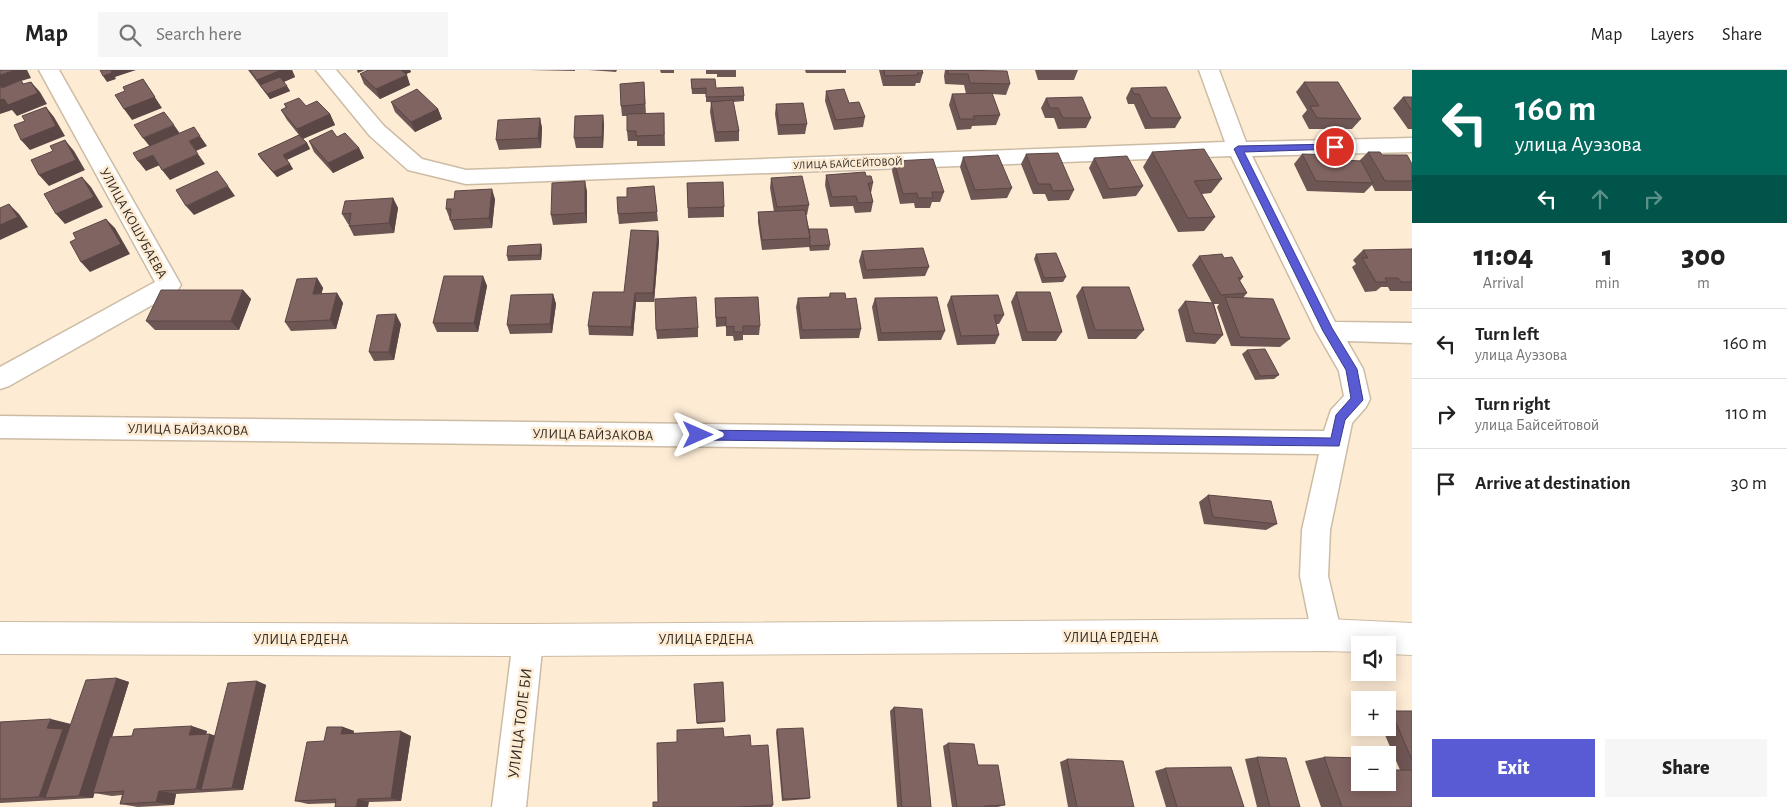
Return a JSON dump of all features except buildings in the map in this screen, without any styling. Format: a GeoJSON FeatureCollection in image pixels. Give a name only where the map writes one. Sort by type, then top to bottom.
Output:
{"type":"FeatureCollection","features":[{"type":"Feature","properties":{"kind":"street","name":"УЛИЦА КОШУБАЕВА"},"geometry":{"type":"LineString","coordinates":[[0,379],[169,285],[49,70]]}},
{"type":"Feature","properties":{"kind":"street","name":"УЛИЦА БАЙСЕЙТОВОЙ"},"geometry":{"type":"LineString","coordinates":[[326,70],[377,131],[415,165],[466,177],[1238,149],[1412,145]]}},
{"type":"Feature","properties":{"kind":"street"},"geometry":{"type":"LineString","coordinates":[[1209,70],[1238,149],[1328,331],[1352,369],[1357,400],[1340,418],[1316,530],[1314,576],[1327,635]]}},
{"type":"Feature","properties":{"kind":"street"},"geometry":{"type":"LineString","coordinates":[[1328,331],[1412,332]]}},
{"type":"Feature","properties":{"kind":"street","name":"УЛИЦА БАЙЗАКОВА"},"geometry":{"type":"LineString","coordinates":[[0,427],[1335,443]]}},
{"type":"Feature","properties":{"kind":"street","name":"УЛИЦА ЕРДЕНА"},"geometry":{"type":"LineString","coordinates":[[0,638],[528,640],[1327,635],[1412,639]]}},
{"type":"Feature","properties":{"kind":"street","name":"УЛИЦА ТОЛЕ БИ"},"geometry":{"type":"LineString","coordinates":[[509,807],[528,640]]}},
{"type":"Feature","properties":{"kind":"route"},"geometry":{"type":"LineString","coordinates":[[698,435],[1335,443],[1340,418],[1357,400],[1352,369],[1328,331],[1238,149],[1335,147]]}}]}
